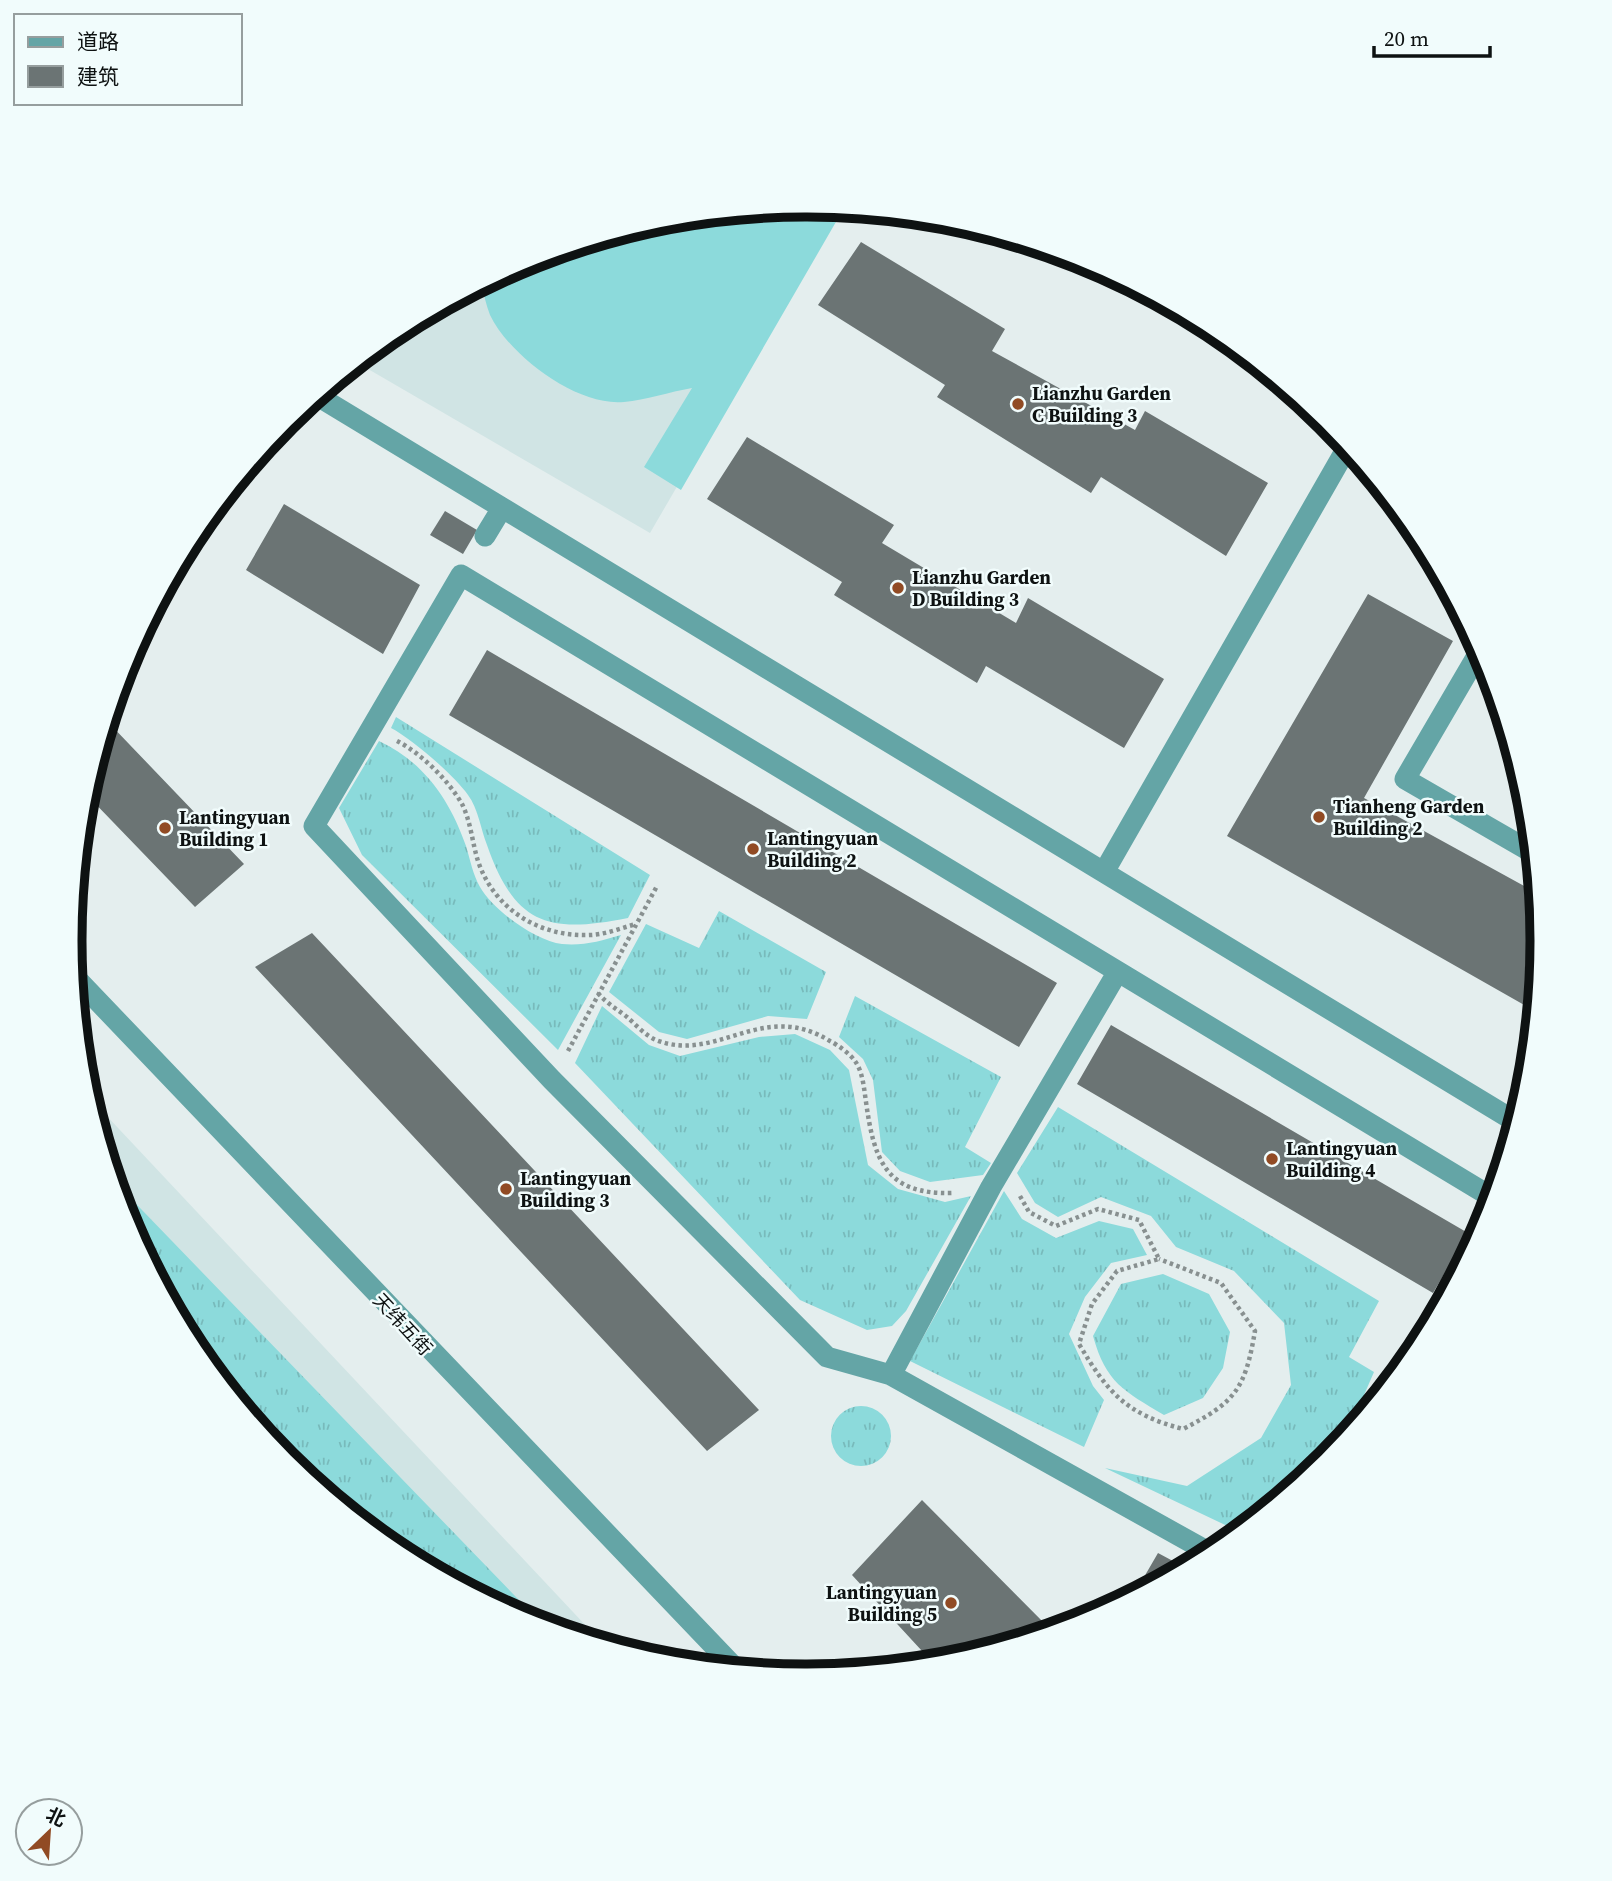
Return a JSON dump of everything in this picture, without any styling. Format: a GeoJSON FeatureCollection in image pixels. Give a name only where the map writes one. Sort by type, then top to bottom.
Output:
{"type":"FeatureCollection","features":[{"type":"Feature","properties":{"kind":"street"},"geometry":{"type":"LineString","coordinates":[[325,400],[1508,1117]]}},
{"type":"Feature","properties":{"kind":"street"},"geometry":{"type":"LineString","coordinates":[[1104,872],[1343,455]]}},
{"type":"Feature","properties":{"kind":"street"},"geometry":{"type":"LineString","coordinates":[[485,536],[502,508]]}},
{"type":"Feature","properties":{"kind":"street"},"geometry":{"type":"LineString","coordinates":[[1200,1547],[891,1375],[827,1357],[552,1080],[314,826],[461,575],[1484,1193]]}},
{"type":"Feature","properties":{"kind":"street"},"geometry":{"type":"LineString","coordinates":[[1473,660],[1405,779],[1524,848]]}},
{"type":"Feature","properties":{"kind":"street"},"geometry":{"type":"LineString","coordinates":[[891,1375],[991,1187],[1118,973]]}},
{"type":"Feature","properties":{"kind":"street","name":"天纬五街"},"geometry":{"type":"LineString","coordinates":[[84,986],[727,1660]]}},
{"type":"Feature","properties":{"kind":"path"},"geometry":{"type":"LineString","coordinates":[[371,728],[404,745],[436,773],[461,804],[478,861],[492,889],[517,917],[552,931],[590,935],[636,924]]}},
{"type":"Feature","properties":{"kind":"path"},"geometry":{"type":"LineString","coordinates":[[552,1080],[657,886]]}},
{"type":"Feature","properties":{"kind":"path"},"geometry":{"type":"LineString","coordinates":[[598,993],[654,1040],[689,1047],[769,1025],[806,1027],[832,1042],[855,1061],[862,1079],[874,1146],[881,1165],[898,1180],[923,1189],[949,1193],[991,1187]]}},
{"type":"Feature","properties":{"kind":"path"},"geometry":{"type":"LineString","coordinates":[[1003,1168],[1030,1212],[1056,1226],[1098,1209],[1139,1220],[1159,1259],[1221,1283],[1255,1331],[1248,1374],[1219,1411],[1183,1429],[1147,1419],[1103,1385],[1079,1344],[1092,1304],[1117,1271],[1159,1259]]}},
{"type":"Feature","properties":{"kind":"shaded area"},"geometry":{"type":"Polygon","coordinates":[[[759,218],[833,218],[650,533],[364,367],[444,314],[486,291],[573,255],[619,241],[712,223],[759,218]]]}},
{"type":"Feature","properties":{"kind":"shaded area"},"geometry":{"type":"Polygon","coordinates":[[[103,1112],[591,1632],[486,1590],[404,1542],[365,1515],[329,1485],[262,1418],[204,1343],[157,1261],[121,1173],[103,1112]]]}},
{"type":"Feature","properties":{"kind":"green space"},"geometry":{"type":"Polygon","coordinates":[[[759,218],[838,218],[681,490],[644,467],[692,388],[624,402],[586,396],[546,375],[528,361],[499,330],[483,292],[486,291],[573,255],[619,241],[712,223],[759,218]]]}},
{"type":"Feature","properties":{"kind":"green space"},"geometry":{"type":"Polygon","coordinates":[[[396,717],[650,875],[628,918],[576,925],[556,923],[538,917],[523,907],[498,872],[468,795],[432,758],[391,728],[396,717]]]}},
{"type":"Feature","properties":{"kind":"green space"},"geometry":{"type":"Polygon","coordinates":[[[379,741],[409,760],[433,784],[460,829],[480,887],[495,905],[516,923],[540,937],[562,944],[585,944],[621,935],[558,1050],[362,855],[339,808],[379,741]]]}},
{"type":"Feature","properties":{"kind":"green space"},"geometry":{"type":"Polygon","coordinates":[[[719,911],[826,972],[807,1019],[768,1016],[687,1039],[659,1032],[609,992],[646,924],[699,948],[719,911]]]}},
{"type":"Feature","properties":{"kind":"green space"},"geometry":{"type":"Polygon","coordinates":[[[855,996],[1001,1077],[965,1147],[991,1163],[983,1175],[930,1182],[900,1171],[882,1152],[873,1080],[863,1059],[839,1037],[855,996]]]}},
{"type":"Feature","properties":{"kind":"green space"},"geometry":{"type":"Polygon","coordinates":[[[602,1006],[649,1045],[680,1056],[759,1037],[795,1034],[830,1050],[849,1070],[868,1165],[898,1189],[945,1202],[971,1196],[906,1311],[892,1326],[867,1330],[800,1300],[575,1063],[602,1006]]]}},
{"type":"Feature","properties":{"kind":"green space"},"geometry":{"type":"Polygon","coordinates":[[[1058,1107],[1379,1301],[1349,1357],[1374,1372],[1364,1395],[1367,1397],[1318,1452],[1283,1485],[1230,1527],[1105,1468],[1187,1486],[1261,1438],[1291,1385],[1284,1323],[1234,1271],[1176,1247],[1151,1216],[1101,1197],[1058,1217],[1035,1203],[1017,1173],[1058,1107]]]}},
{"type":"Feature","properties":{"kind":"green space"},"geometry":{"type":"Polygon","coordinates":[[[1004,1191],[1022,1219],[1056,1238],[1099,1221],[1133,1229],[1147,1255],[1111,1263],[1085,1297],[1069,1334],[1093,1386],[1104,1400],[1084,1447],[910,1361],[1004,1191]]]}},
{"type":"Feature","properties":{"kind":"green space"},"geometry":{"type":"Polygon","coordinates":[[[130,1197],[527,1608],[486,1590],[404,1542],[365,1515],[294,1452],[262,1418],[204,1343],[157,1261],[130,1197]]]}},
{"type":"Feature","properties":{"kind":"green space"},"geometry":{"type":"Polygon","coordinates":[[[1163,1274],[1209,1294],[1230,1332],[1223,1368],[1203,1398],[1164,1415],[1118,1384],[1104,1365],[1093,1336],[1121,1284],[1163,1274]]]}},
{"type":"Feature","properties":{"kind":"green space"},"geometry":{"type":"Polygon","coordinates":[[[861,1406],[878,1411],[886,1419],[891,1436],[886,1453],[878,1461],[861,1466],[844,1461],[836,1453],[831,1436],[836,1419],[844,1411],[861,1406]]]}},
{"type":"Feature","properties":{"kind":"building","name":"Lianzhu Garden C Building 3"},"geometry":{"type":"Polygon","coordinates":[[[861,242],[1005,329],[992,351],[1135,430],[1145,411],[1268,483],[1226,556],[1101,477],[1091,493],[937,397],[945,385],[818,305],[861,242]]]}},
{"type":"Feature","properties":{"kind":"building","name":"Lianzhu Garden D Building 3"},"geometry":{"type":"Polygon","coordinates":[[[747,437],[894,525],[882,543],[1016,623],[1028,598],[1164,679],[1124,748],[986,666],[977,683],[834,595],[842,582],[707,499],[747,437]]]}},
{"type":"Feature","properties":{"kind":"building"},"geometry":{"type":"Polygon","coordinates":[[[284,504],[420,585],[383,654],[246,570],[284,504]]]}},
{"type":"Feature","properties":{"kind":"building"},"geometry":{"type":"Polygon","coordinates":[[[445,511],[477,530],[463,554],[430,535],[445,511]]]}},
{"type":"Feature","properties":{"kind":"building","name":"Tianheng Garden Building 2"},"geometry":{"type":"Polygon","coordinates":[[[1368,594],[1453,641],[1364,798],[1528,888],[1530,940],[1526,1006],[1227,836],[1368,594]]]}},
{"type":"Feature","properties":{"kind":"building","name":"Lantingyuan Building 2"},"geometry":{"type":"Polygon","coordinates":[[[487,650],[1057,983],[1019,1047],[449,715],[487,650]]]}},
{"type":"Feature","properties":{"kind":"building","name":"Lantingyuan Building 1"},"geometry":{"type":"Polygon","coordinates":[[[115,729],[244,864],[195,907],[95,804],[115,729]]]}},
{"type":"Feature","properties":{"kind":"building","name":"Lantingyuan Building 3"},"geometry":{"type":"Polygon","coordinates":[[[312,933],[759,1410],[707,1451],[255,967],[312,933]]]}},
{"type":"Feature","properties":{"kind":"building","name":"Lantingyuan Building 4"},"geometry":{"type":"Polygon","coordinates":[[[1111,1025],[1468,1233],[1433,1293],[1077,1084],[1111,1025]]]}},
{"type":"Feature","properties":{"kind":"building","name":"Lantingyuan Building 5"},"geometry":{"type":"Polygon","coordinates":[[[922,1500],[1045,1624],[993,1640],[925,1654],[852,1575],[922,1500]]]}},
{"type":"Feature","properties":{"kind":"building"},"geometry":{"type":"Polygon","coordinates":[[[1158,1553],[1175,1562],[1168,1567],[1141,1582],[1158,1553]]]}},
{"type":"Feature","properties":{"kind":"place","name":"Lianzhu Garden C Building 3"},"geometry":{"type":"Point","coordinates":[1018,404]}},
{"type":"Feature","properties":{"kind":"place","name":"Lianzhu Garden D Building 3"},"geometry":{"type":"Point","coordinates":[898,588]}},
{"type":"Feature","properties":{"kind":"place","name":"Tianheng Garden Building 2"},"geometry":{"type":"Point","coordinates":[1319,817]}},
{"type":"Feature","properties":{"kind":"place","name":"Lantingyuan Building 1"},"geometry":{"type":"Point","coordinates":[165,828]}},
{"type":"Feature","properties":{"kind":"place","name":"Lantingyuan Building 2"},"geometry":{"type":"Point","coordinates":[753,849]}},
{"type":"Feature","properties":{"kind":"place","name":"Lantingyuan Building 4"},"geometry":{"type":"Point","coordinates":[1272,1159]}},
{"type":"Feature","properties":{"kind":"place","name":"Lantingyuan Building 3"},"geometry":{"type":"Point","coordinates":[506,1189]}},
{"type":"Feature","properties":{"kind":"place","name":"Lantingyuan Building 5"},"geometry":{"type":"Point","coordinates":[951,1603]}}]}
